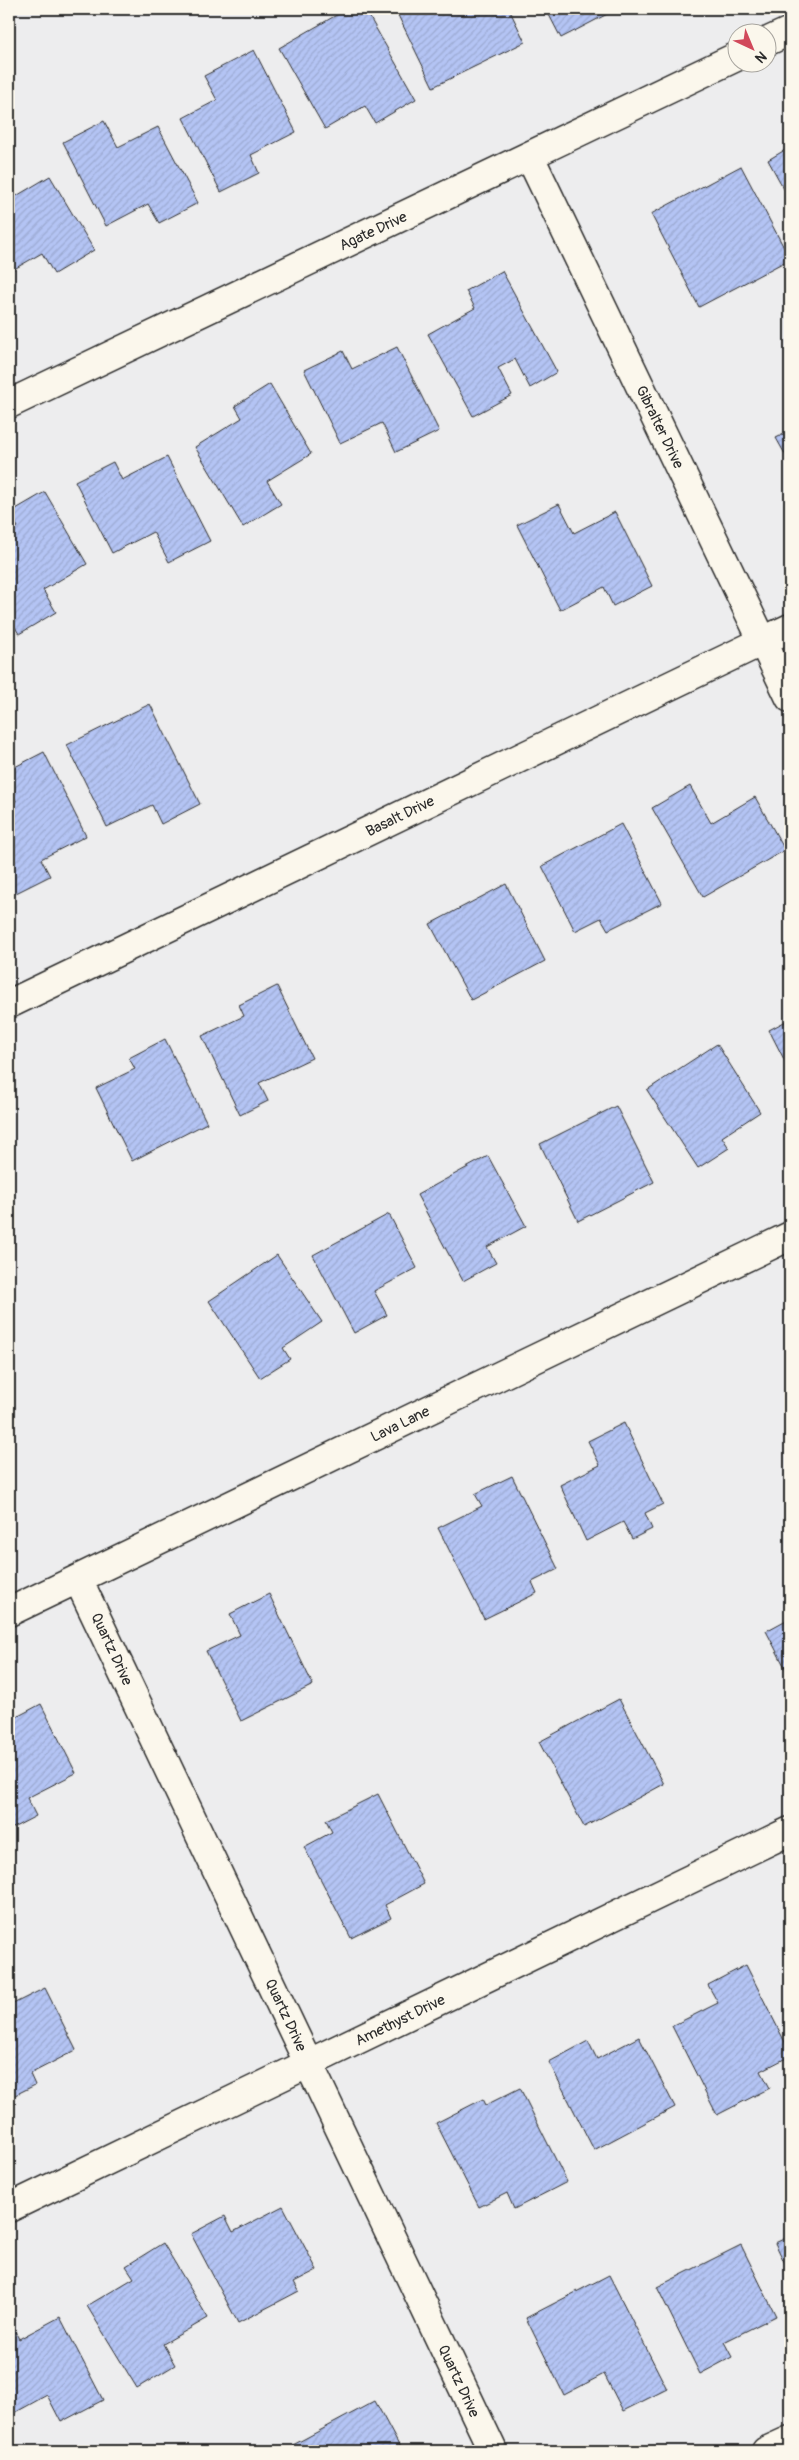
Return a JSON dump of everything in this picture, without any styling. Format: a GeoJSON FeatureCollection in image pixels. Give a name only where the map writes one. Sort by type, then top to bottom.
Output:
{"type":"FeatureCollection","features":[{"type":"Feature","properties":{"kind":"street"},"geometry":{"type":"LineString","coordinates":[[776,37],[790,31]]}},
{"type":"Feature","properties":{"kind":"street","name":"Agate Drive"},"geometry":{"type":"LineString","coordinates":[[9,404],[726,62]]}},
{"type":"Feature","properties":{"kind":"street","name":"Gibralter Drive"},"geometry":{"type":"LineString","coordinates":[[530,157],[790,698]]}},
{"type":"Feature","properties":{"kind":"street","name":"Basalt Drive"},"geometry":{"type":"LineString","coordinates":[[9,1004],[790,628]]}},
{"type":"Feature","properties":{"kind":"street","name":"Lava Lane"},"geometry":{"type":"LineString","coordinates":[[9,1612],[790,1236]]}},
{"type":"Feature","properties":{"kind":"street","name":"Quartz Drive"},"geometry":{"type":"LineString","coordinates":[[78,1579],[493,2451]]}},
{"type":"Feature","properties":{"kind":"street","name":"Amethyst Drive"},"geometry":{"type":"LineString","coordinates":[[9,2208],[790,1831]]}},
{"type":"Feature","properties":{"kind":"street"},"geometry":{"type":"LineString","coordinates":[[766,2451],[790,2440]]}},
{"type":"Feature","properties":{"kind":"building"},"geometry":{"type":"Polygon","coordinates":[[[347,9],[365,9],[416,99],[375,123],[365,106],[325,129],[279,48],[347,9]]]}},
{"type":"Feature","properties":{"kind":"building"},"geometry":{"type":"Polygon","coordinates":[[[395,9],[509,9],[525,42],[433,87],[395,9]]]}},
{"type":"Feature","properties":{"kind":"building"},"geometry":{"type":"Polygon","coordinates":[[[546,9],[617,9],[561,38],[546,9]]]}},
{"type":"Feature","properties":{"kind":"building"},"geometry":{"type":"Polygon","coordinates":[[[254,50],[296,132],[251,155],[259,173],[221,192],[183,118],[217,100],[204,76],[254,50]]]}},
{"type":"Feature","properties":{"kind":"building"},"geometry":{"type":"Polygon","coordinates":[[[104,121],[118,147],[158,127],[198,203],[159,223],[148,204],[106,226],[63,142],[104,121]]]}},
{"type":"Feature","properties":{"kind":"building"},"geometry":{"type":"Polygon","coordinates":[[[790,147],[790,200],[768,160],[790,147]]]}},
{"type":"Feature","properties":{"kind":"building"},"geometry":{"type":"Polygon","coordinates":[[[741,166],[790,259],[699,307],[651,214],[741,166]]]}},
{"type":"Feature","properties":{"kind":"building"},"geometry":{"type":"Polygon","coordinates":[[[50,176],[94,250],[54,274],[42,253],[9,272],[9,190],[13,198],[50,176]]]}},
{"type":"Feature","properties":{"kind":"building"},"geometry":{"type":"Polygon","coordinates":[[[502,271],[557,372],[530,388],[515,359],[498,368],[512,395],[473,416],[428,334],[475,308],[466,291],[502,271]]]}},
{"type":"Feature","properties":{"kind":"building"},"geometry":{"type":"Polygon","coordinates":[[[397,347],[439,431],[396,452],[382,423],[340,443],[304,370],[343,351],[352,369],[397,347]]]}},
{"type":"Feature","properties":{"kind":"building"},"geometry":{"type":"Polygon","coordinates":[[[270,384],[311,454],[267,481],[281,504],[243,527],[195,447],[242,418],[235,406],[270,384]]]}},
{"type":"Feature","properties":{"kind":"building"},"geometry":{"type":"Polygon","coordinates":[[[790,431],[790,463],[776,438],[790,431]]]}},
{"type":"Feature","properties":{"kind":"building"},"geometry":{"type":"Polygon","coordinates":[[[167,457],[210,541],[169,562],[153,532],[112,553],[75,481],[113,462],[122,480],[167,457]]]}},
{"type":"Feature","properties":{"kind":"building"},"geometry":{"type":"Polygon","coordinates":[[[45,492],[87,564],[43,590],[56,612],[19,634],[9,617],[9,532],[18,527],[9,513],[45,492]]]}},
{"type":"Feature","properties":{"kind":"building"},"geometry":{"type":"Polygon","coordinates":[[[559,504],[574,533],[615,512],[652,586],[613,606],[604,587],[560,610],[517,525],[559,504]]]}},
{"type":"Feature","properties":{"kind":"building"},"geometry":{"type":"Polygon","coordinates":[[[150,704],[200,804],[161,824],[152,805],[107,827],[67,745],[150,704]]]}},
{"type":"Feature","properties":{"kind":"building"},"geometry":{"type":"Polygon","coordinates":[[[44,752],[86,836],[41,859],[50,876],[10,896],[9,804],[16,801],[9,786],[9,770],[44,752]]]}},
{"type":"Feature","properties":{"kind":"building"},"geometry":{"type":"Polygon","coordinates":[[[690,786],[711,823],[755,797],[785,850],[703,897],[652,808],[690,786]]]}},
{"type":"Feature","properties":{"kind":"building"},"geometry":{"type":"Polygon","coordinates":[[[621,824],[662,903],[608,930],[601,918],[575,931],[542,866],[621,824]]]}},
{"type":"Feature","properties":{"kind":"building"},"geometry":{"type":"Polygon","coordinates":[[[506,884],[545,961],[471,1000],[430,924],[506,884]]]}},
{"type":"Feature","properties":{"kind":"building"},"geometry":{"type":"Polygon","coordinates":[[[277,986],[312,1058],[259,1083],[268,1101],[240,1115],[202,1036],[244,1016],[239,1005],[277,986]]]}},
{"type":"Feature","properties":{"kind":"building"},"geometry":{"type":"Polygon","coordinates":[[[790,1019],[790,1071],[769,1030],[790,1019]]]}},
{"type":"Feature","properties":{"kind":"building"},"geometry":{"type":"Polygon","coordinates":[[[165,1039],[207,1123],[132,1161],[96,1088],[135,1069],[129,1058],[165,1039]]]}},
{"type":"Feature","properties":{"kind":"building"},"geometry":{"type":"Polygon","coordinates":[[[717,1044],[760,1112],[722,1137],[729,1148],[698,1168],[647,1090],[717,1044]]]}},
{"type":"Feature","properties":{"kind":"building"},"geometry":{"type":"Polygon","coordinates":[[[616,1106],[654,1182],[578,1221],[540,1144],[616,1106]]]}},
{"type":"Feature","properties":{"kind":"building"},"geometry":{"type":"Polygon","coordinates":[[[488,1156],[526,1226],[487,1247],[496,1263],[463,1281],[417,1195],[488,1156]]]}},
{"type":"Feature","properties":{"kind":"building"},"geometry":{"type":"Polygon","coordinates":[[[389,1214],[417,1268],[374,1291],[387,1315],[354,1333],[313,1255],[389,1214]]]}},
{"type":"Feature","properties":{"kind":"building"},"geometry":{"type":"Polygon","coordinates":[[[277,1255],[322,1322],[283,1348],[290,1359],[260,1378],[209,1301],[277,1255]]]}},
{"type":"Feature","properties":{"kind":"building"},"geometry":{"type":"Polygon","coordinates":[[[624,1423],[663,1504],[645,1513],[652,1529],[632,1539],[623,1522],[586,1541],[560,1485],[600,1465],[588,1441],[624,1423]]]}},
{"type":"Feature","properties":{"kind":"building"},"geometry":{"type":"Polygon","coordinates":[[[512,1476],[558,1569],[532,1582],[537,1593],[484,1619],[438,1528],[482,1506],[475,1494],[512,1476]]]}},
{"type":"Feature","properties":{"kind":"building"},"geometry":{"type":"Polygon","coordinates":[[[269,1594],[313,1685],[241,1721],[206,1651],[240,1635],[230,1614],[269,1594]]]}},
{"type":"Feature","properties":{"kind":"building"},"geometry":{"type":"Polygon","coordinates":[[[790,1618],[790,1677],[766,1631],[790,1618]]]}},
{"type":"Feature","properties":{"kind":"building"},"geometry":{"type":"Polygon","coordinates":[[[619,1699],[664,1784],[584,1827],[539,1742],[619,1699]]]}},
{"type":"Feature","properties":{"kind":"building"},"geometry":{"type":"Polygon","coordinates":[[[41,1704],[76,1773],[27,1798],[36,1816],[9,1830],[9,1721],[41,1704]]]}},
{"type":"Feature","properties":{"kind":"building"},"geometry":{"type":"Polygon","coordinates":[[[378,1794],[424,1884],[385,1905],[391,1918],[351,1938],[304,1847],[332,1832],[326,1820],[378,1794]]]}},
{"type":"Feature","properties":{"kind":"building"},"geometry":{"type":"Polygon","coordinates":[[[746,1965],[790,2052],[790,2056],[761,2071],[770,2088],[717,2115],[672,2026],[718,2003],[708,1985],[746,1965]]]}},
{"type":"Feature","properties":{"kind":"building"},"geometry":{"type":"Polygon","coordinates":[[[45,1988],[76,2050],[30,2074],[35,2085],[9,2098],[9,2006],[45,1988]]]}},
{"type":"Feature","properties":{"kind":"building"},"geometry":{"type":"Polygon","coordinates":[[[639,2037],[675,2107],[594,2150],[549,2062],[588,2041],[597,2059],[639,2037]]]}},
{"type":"Feature","properties":{"kind":"building"},"geometry":{"type":"Polygon","coordinates":[[[520,2088],[567,2182],[514,2209],[507,2193],[479,2207],[436,2123],[483,2099],[486,2105],[520,2088]]]}},
{"type":"Feature","properties":{"kind":"building"},"geometry":{"type":"Polygon","coordinates":[[[283,2206],[317,2270],[294,2282],[299,2291],[238,2323],[191,2234],[225,2216],[233,2232],[283,2206]]]}},
{"type":"Feature","properties":{"kind":"building"},"geometry":{"type":"Polygon","coordinates":[[[790,2236],[790,2274],[775,2243],[790,2236]]]}},
{"type":"Feature","properties":{"kind":"building"},"geometry":{"type":"Polygon","coordinates":[[[163,2243],[208,2318],[163,2344],[175,2365],[137,2388],[87,2306],[134,2278],[126,2266],[163,2243]]]}},
{"type":"Feature","properties":{"kind":"building"},"geometry":{"type":"Polygon","coordinates":[[[741,2245],[776,2316],[724,2342],[732,2357],[700,2374],[657,2287],[741,2245]]]}},
{"type":"Feature","properties":{"kind":"building"},"geometry":{"type":"Polygon","coordinates":[[[609,2275],[667,2389],[623,2411],[604,2374],[564,2395],[526,2318],[609,2275]]]}},
{"type":"Feature","properties":{"kind":"building"},"geometry":{"type":"Polygon","coordinates":[[[60,2317],[103,2400],[61,2422],[47,2395],[9,2416],[9,2320],[19,2339],[60,2317]]]}},
{"type":"Feature","properties":{"kind":"building"},"geometry":{"type":"Polygon","coordinates":[[[375,2401],[402,2451],[296,2451],[293,2445],[375,2401]]]}}]}
